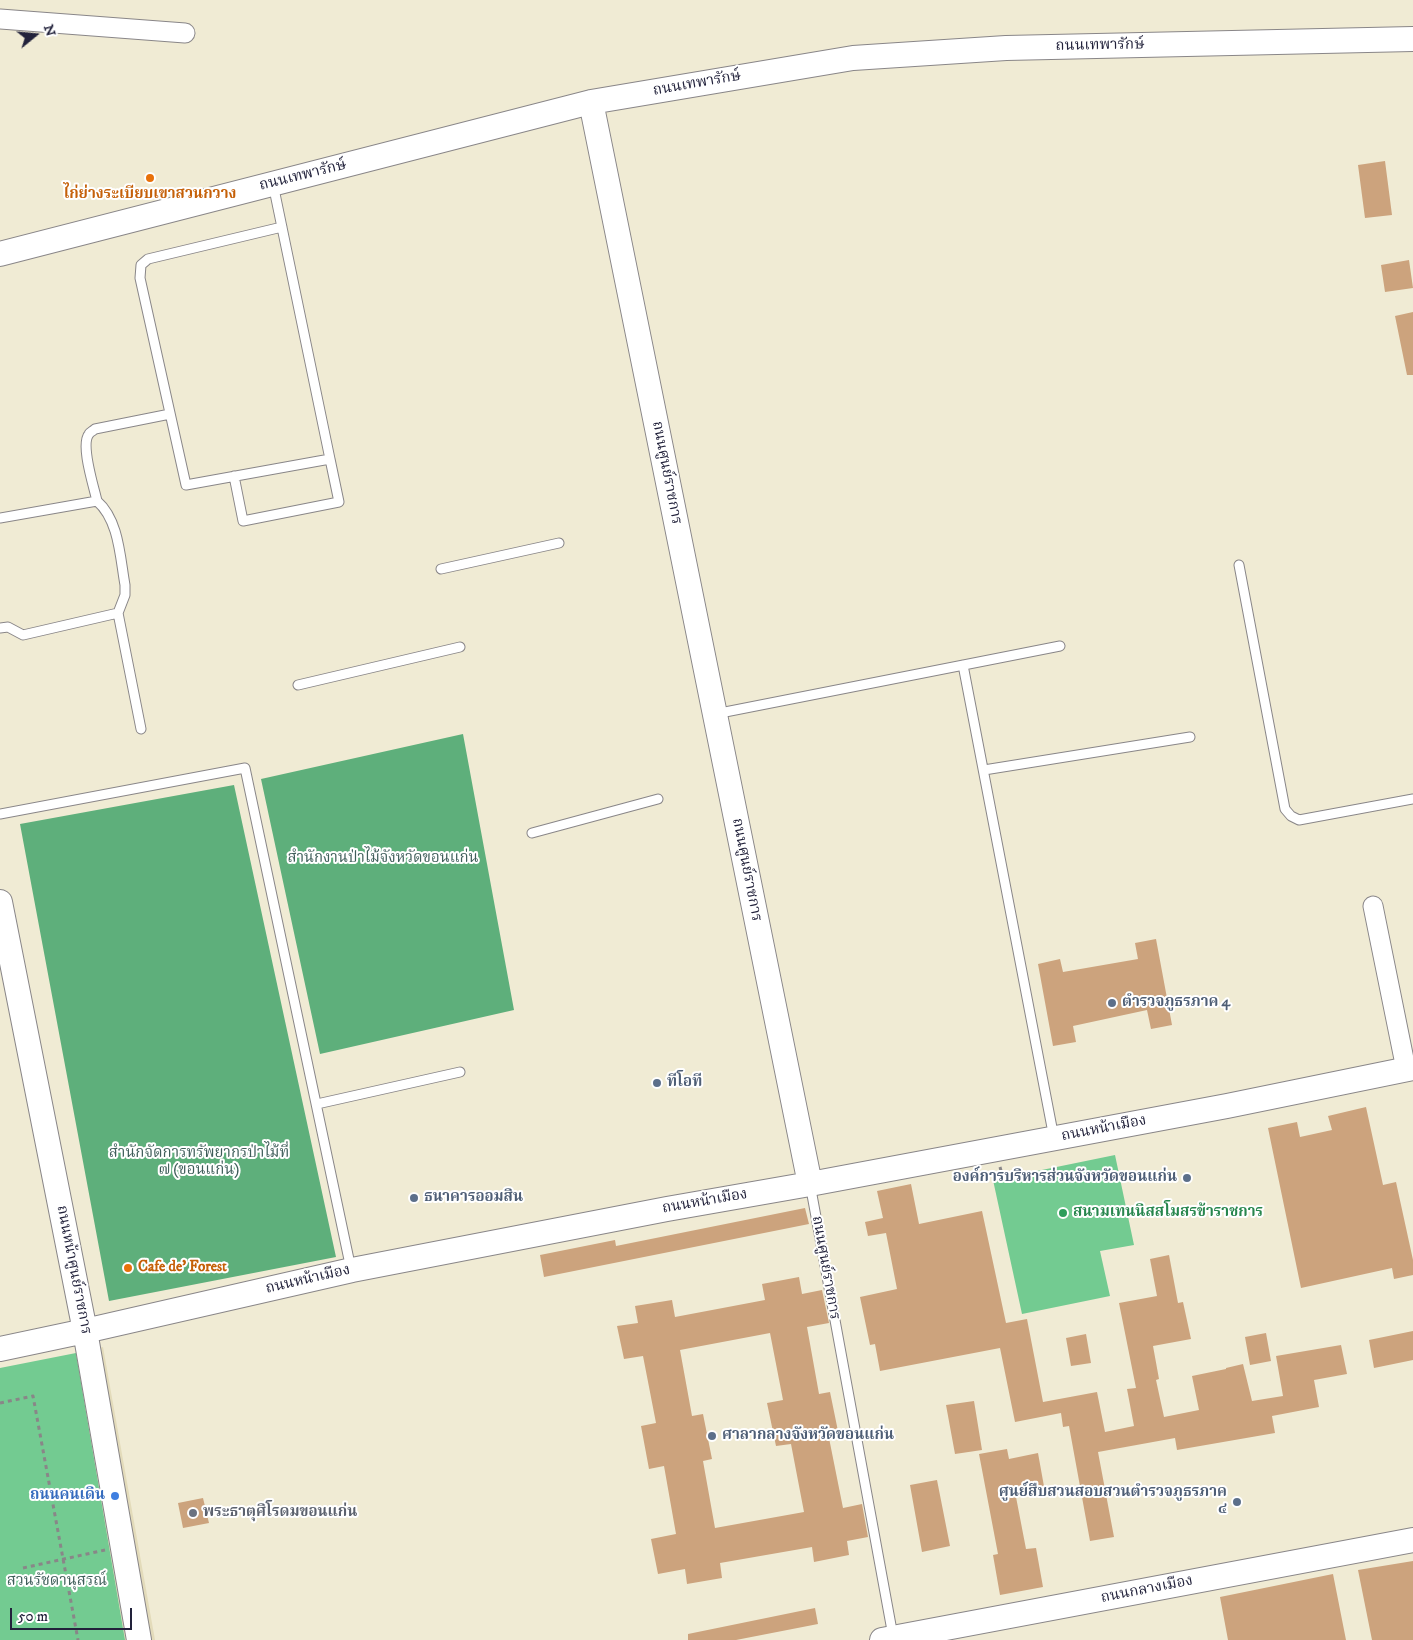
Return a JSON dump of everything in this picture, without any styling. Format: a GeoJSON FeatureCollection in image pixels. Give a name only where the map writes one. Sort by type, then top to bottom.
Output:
{"type":"FeatureCollection","features":[{"type":"Feature","properties":{"kind":"street"},"geometry":{"type":"LineString","coordinates":[[0,19],[185,33]]}},
{"type":"Feature","properties":{"kind":"street","name":"ถนนเทพารักษ์"},"geometry":{"type":"LineString","coordinates":[[0,254],[591,102],[853,58],[1006,48],[1413,39]]}},
{"type":"Feature","properties":{"kind":"street","name":"ถนนศูนย์ราชการ"},"geometry":{"type":"LineString","coordinates":[[591,102],[810,1184]]}},
{"type":"Feature","properties":{"kind":"street","name":"ถนนหน้าศูนย์ราชการ"},"geometry":{"type":"LineString","coordinates":[[0,902],[85,1331],[139,1640]]}},
{"type":"Feature","properties":{"kind":"street"},"geometry":{"type":"LineString","coordinates":[[1373,906],[1409,1068]]}},
{"type":"Feature","properties":{"kind":"street","name":"ถนนหน้าเมือง"},"geometry":{"type":"LineString","coordinates":[[0,1349],[352,1270],[667,1209],[810,1184],[1265,1098],[1383,1075],[1409,1068]]}},
{"type":"Feature","properties":{"kind":"street","name":"ถนนกลางเมือง"},"geometry":{"type":"LineString","coordinates":[[889,1639],[1413,1540]]}},
{"type":"Feature","properties":{"kind":"lane"},"geometry":{"type":"LineString","coordinates":[[234,476],[243,521],[339,502],[272,184]]}},
{"type":"Feature","properties":{"kind":"lane"},"geometry":{"type":"LineString","coordinates":[[282,227],[148,259],[141,265],[140,278],[186,485],[330,459]]}},
{"type":"Feature","properties":{"kind":"lane"},"geometry":{"type":"LineString","coordinates":[[141,729],[118,613],[125,595],[123,576],[111,518],[104,507],[97,501],[86,455],[86,442],[88,434],[95,429],[170,414]]}},
{"type":"Feature","properties":{"kind":"lane"},"geometry":{"type":"LineString","coordinates":[[0,518],[97,501]]}},
{"type":"Feature","properties":{"kind":"lane"},"geometry":{"type":"LineString","coordinates":[[441,569],[559,543]]}},
{"type":"Feature","properties":{"kind":"lane"},"geometry":{"type":"LineString","coordinates":[[1239,565],[1286,809],[1291,816],[1299,820],[1413,799]]}},
{"type":"Feature","properties":{"kind":"lane"},"geometry":{"type":"LineString","coordinates":[[0,628],[8,627],[23,635],[118,613]]}},
{"type":"Feature","properties":{"kind":"lane"},"geometry":{"type":"LineString","coordinates":[[715,714],[1060,646]]}},
{"type":"Feature","properties":{"kind":"lane"},"geometry":{"type":"LineString","coordinates":[[298,685],[460,647]]}},
{"type":"Feature","properties":{"kind":"lane"},"geometry":{"type":"LineString","coordinates":[[963,666],[1054,1138]]}},
{"type":"Feature","properties":{"kind":"lane"},"geometry":{"type":"LineString","coordinates":[[984,770],[1190,737]]}},
{"type":"Feature","properties":{"kind":"lane"},"geometry":{"type":"LineString","coordinates":[[0,814],[245,768],[352,1270]]}},
{"type":"Feature","properties":{"kind":"lane"},"geometry":{"type":"LineString","coordinates":[[532,833],[658,800]]}},
{"type":"Feature","properties":{"kind":"lane"},"geometry":{"type":"LineString","coordinates":[[317,1104],[460,1072]]}},
{"type":"Feature","properties":{"kind":"lane","name":"ถนนศูนย์ราชการ"},"geometry":{"type":"LineString","coordinates":[[810,1184],[889,1639]]}},
{"type":"Feature","properties":{"kind":"path"},"geometry":{"type":"LineString","coordinates":[[0,1403],[33,1396],[78,1640]]}},
{"type":"Feature","properties":{"kind":"path"},"geometry":{"type":"LineString","coordinates":[[23,1568],[122,1546]]}},
{"type":"Feature","properties":{"kind":"shaded area","name":"ถนนคนเดิน"},"geometry":{"type":"Polygon","coordinates":[[[103,1347],[155,1640],[125,1640],[76,1353],[103,1347]]]}},
{"type":"Feature","properties":{"kind":"green space","name":"สำนักงานป่าไม้จังหวัดขอนแก่น"},"geometry":{"type":"Polygon","coordinates":[[[463,734],[514,1010],[320,1054],[261,779],[463,734]]]}},
{"type":"Feature","properties":{"kind":"green space","name":"สำนักจัดการทรัพยากรป่าไม้ที่ ๗ (ขอนแก่น)"},"geometry":{"type":"Polygon","coordinates":[[[234,785],[336,1257],[109,1301],[20,824],[234,785]]]}},
{"type":"Feature","properties":{"kind":"green space","name":"สนามเทนนิสสโมสรข้าราชการ"},"geometry":{"type":"Polygon","coordinates":[[[1115,1155],[1134,1245],[1100,1251],[1110,1296],[1022,1314],[993,1180],[1115,1155]]]}},
{"type":"Feature","properties":{"kind":"green space","name":"สวนรัชดานุสรณ์"},"geometry":{"type":"Polygon","coordinates":[[[76,1353],[125,1640],[0,1640],[0,1368],[76,1353]]]}},
{"type":"Feature","properties":{"kind":"building"},"geometry":{"type":"Polygon","coordinates":[[[1385,161],[1392,215],[1365,218],[1358,165],[1385,161]]]}},
{"type":"Feature","properties":{"kind":"building"},"geometry":{"type":"Polygon","coordinates":[[[1409,260],[1413,288],[1385,292],[1381,265],[1409,260]]]}},
{"type":"Feature","properties":{"kind":"building"},"geometry":{"type":"Polygon","coordinates":[[[1413,312],[1413,375],[1407,375],[1395,316],[1413,312]]]}},
{"type":"Feature","properties":{"kind":"building"},"geometry":{"type":"Polygon","coordinates":[[[1156,939],[1172,1025],[1151,1029],[1147,1010],[1073,1026],[1076,1042],[1053,1046],[1038,964],[1060,959],[1063,972],[1138,959],[1135,943],[1156,939]]]}},
{"type":"Feature","properties":{"kind":"building"},"geometry":{"type":"Polygon","coordinates":[[[1366,1107],[1383,1185],[1396,1182],[1413,1260],[1413,1275],[1394,1279],[1392,1268],[1301,1288],[1268,1128],[1297,1122],[1300,1137],[1332,1130],[1328,1116],[1366,1107]]]}},
{"type":"Feature","properties":{"kind":"building"},"geometry":{"type":"Polygon","coordinates":[[[911,1184],[919,1224],[982,1211],[1006,1323],[1027,1319],[1043,1402],[1097,1392],[1105,1432],[1134,1426],[1127,1389],[1136,1388],[1119,1303],[1157,1296],[1150,1259],[1169,1255],[1178,1303],[1183,1302],[1191,1339],[1153,1346],[1159,1379],[1156,1380],[1164,1417],[1199,1410],[1192,1376],[1243,1364],[1252,1401],[1283,1396],[1276,1356],[1341,1345],[1347,1374],[1314,1380],[1319,1407],[1272,1416],[1275,1433],[1177,1450],[1175,1438],[1098,1452],[1114,1537],[1090,1541],[1069,1426],[1063,1427],[1061,1413],[1015,1422],[1000,1348],[880,1371],[875,1344],[870,1345],[860,1297],[897,1289],[886,1233],[868,1236],[865,1222],[883,1218],[877,1191],[911,1184]]]}},
{"type":"Feature","properties":{"kind":"building"},"geometry":{"type":"Polygon","coordinates":[[[805,1208],[809,1224],[544,1277],[540,1255],[615,1240],[616,1246],[805,1208]]]}},
{"type":"Feature","properties":{"kind":"building"},"geometry":{"type":"Polygon","coordinates":[[[799,1277],[802,1294],[822,1290],[829,1323],[807,1327],[819,1394],[830,1392],[839,1436],[829,1438],[843,1508],[862,1504],[868,1537],[847,1541],[849,1555],[814,1562],[812,1547],[720,1563],[722,1578],[687,1584],[685,1569],[658,1574],[651,1539],[676,1534],[664,1466],[649,1469],[641,1426],[656,1423],[643,1356],[624,1359],[617,1326],[638,1323],[635,1306],[672,1300],[675,1317],[765,1300],[762,1284],[799,1277]],[[770,1333],[680,1350],[692,1416],[703,1414],[712,1459],[703,1461],[715,1528],[804,1512],[791,1444],[776,1446],[767,1403],[783,1400],[770,1333]]]}},
{"type":"Feature","properties":{"kind":"building"},"geometry":{"type":"Polygon","coordinates":[[[1413,1331],[1413,1360],[1374,1368],[1369,1340],[1413,1331]]]}},
{"type":"Feature","properties":{"kind":"building"},"geometry":{"type":"Polygon","coordinates":[[[1266,1333],[1271,1361],[1250,1365],[1245,1337],[1266,1333]]]}},
{"type":"Feature","properties":{"kind":"building"},"geometry":{"type":"Polygon","coordinates":[[[1086,1334],[1091,1363],[1071,1366],[1066,1338],[1086,1334]]]}},
{"type":"Feature","properties":{"kind":"building"},"geometry":{"type":"Polygon","coordinates":[[[974,1401],[982,1450],[955,1454],[946,1405],[974,1401]]]}},
{"type":"Feature","properties":{"kind":"building"},"geometry":{"type":"Polygon","coordinates":[[[1007,1449],[1009,1459],[1038,1453],[1045,1492],[1016,1497],[1026,1549],[1036,1548],[1043,1587],[1000,1595],[993,1555],[998,1554],[979,1454],[1007,1449]]]}},
{"type":"Feature","properties":{"kind":"building"},"geometry":{"type":"Polygon","coordinates":[[[937,1480],[950,1546],[922,1552],[910,1485],[937,1480]]]}},
{"type":"Feature","properties":{"kind":"building","name":"พระธาตุศิโรดมขอนแก่น"},"geometry":{"type":"Polygon","coordinates":[[[203,1498],[209,1523],[183,1528],[178,1503],[203,1498]]]}},
{"type":"Feature","properties":{"kind":"building"},"geometry":{"type":"Polygon","coordinates":[[[1413,1561],[1413,1640],[1372,1640],[1358,1570],[1413,1561]]]}},
{"type":"Feature","properties":{"kind":"building"},"geometry":{"type":"Polygon","coordinates":[[[1333,1574],[1346,1640],[1228,1640],[1220,1597],[1333,1574]]]}},
{"type":"Feature","properties":{"kind":"building"},"geometry":{"type":"Polygon","coordinates":[[[815,1608],[818,1624],[736,1640],[688,1640],[688,1634],[815,1608]]]}},
{"type":"Feature","properties":{"kind":"place","name":"ไก่ย่างระเบียบเขาสวนกวาง"},"geometry":{"type":"Point","coordinates":[150,178]}},
{"type":"Feature","properties":{"kind":"place","name":"ตำรวจภูธรภาค 4"},"geometry":{"type":"Point","coordinates":[1112,1003]}},
{"type":"Feature","properties":{"kind":"place","name":"ทีโอที"},"geometry":{"type":"Point","coordinates":[657,1083]}},
{"type":"Feature","properties":{"kind":"place","name":"องค์การบริหารส่วนจังหวัดขอนแก่น"},"geometry":{"type":"Point","coordinates":[1187,1178]}},
{"type":"Feature","properties":{"kind":"place","name":"ธนาคารออมสิน"},"geometry":{"type":"Point","coordinates":[414,1198]}},
{"type":"Feature","properties":{"kind":"place","name":"สนามเทนนิสสโมสรข้าราชการ"},"geometry":{"type":"Point","coordinates":[1063,1213]}},
{"type":"Feature","properties":{"kind":"place","name":"Cafe de' Forest"},"geometry":{"type":"Point","coordinates":[128,1268]}},
{"type":"Feature","properties":{"kind":"place","name":"ศาลากลางจังหวัดขอนแก่น"},"geometry":{"type":"Point","coordinates":[712,1436]}},
{"type":"Feature","properties":{"kind":"place","name":"ถนนคนเดิน"},"geometry":{"type":"Point","coordinates":[115,1496]}},
{"type":"Feature","properties":{"kind":"place","name":"ศูนย์สืบสวนสอบสวนตำรวจภูธรภาค ๔"},"geometry":{"type":"Point","coordinates":[1237,1502]}},
{"type":"Feature","properties":{"kind":"place","name":"พระธาตุศิโรดมขอนแก่น"},"geometry":{"type":"Point","coordinates":[193,1513]}}]}
